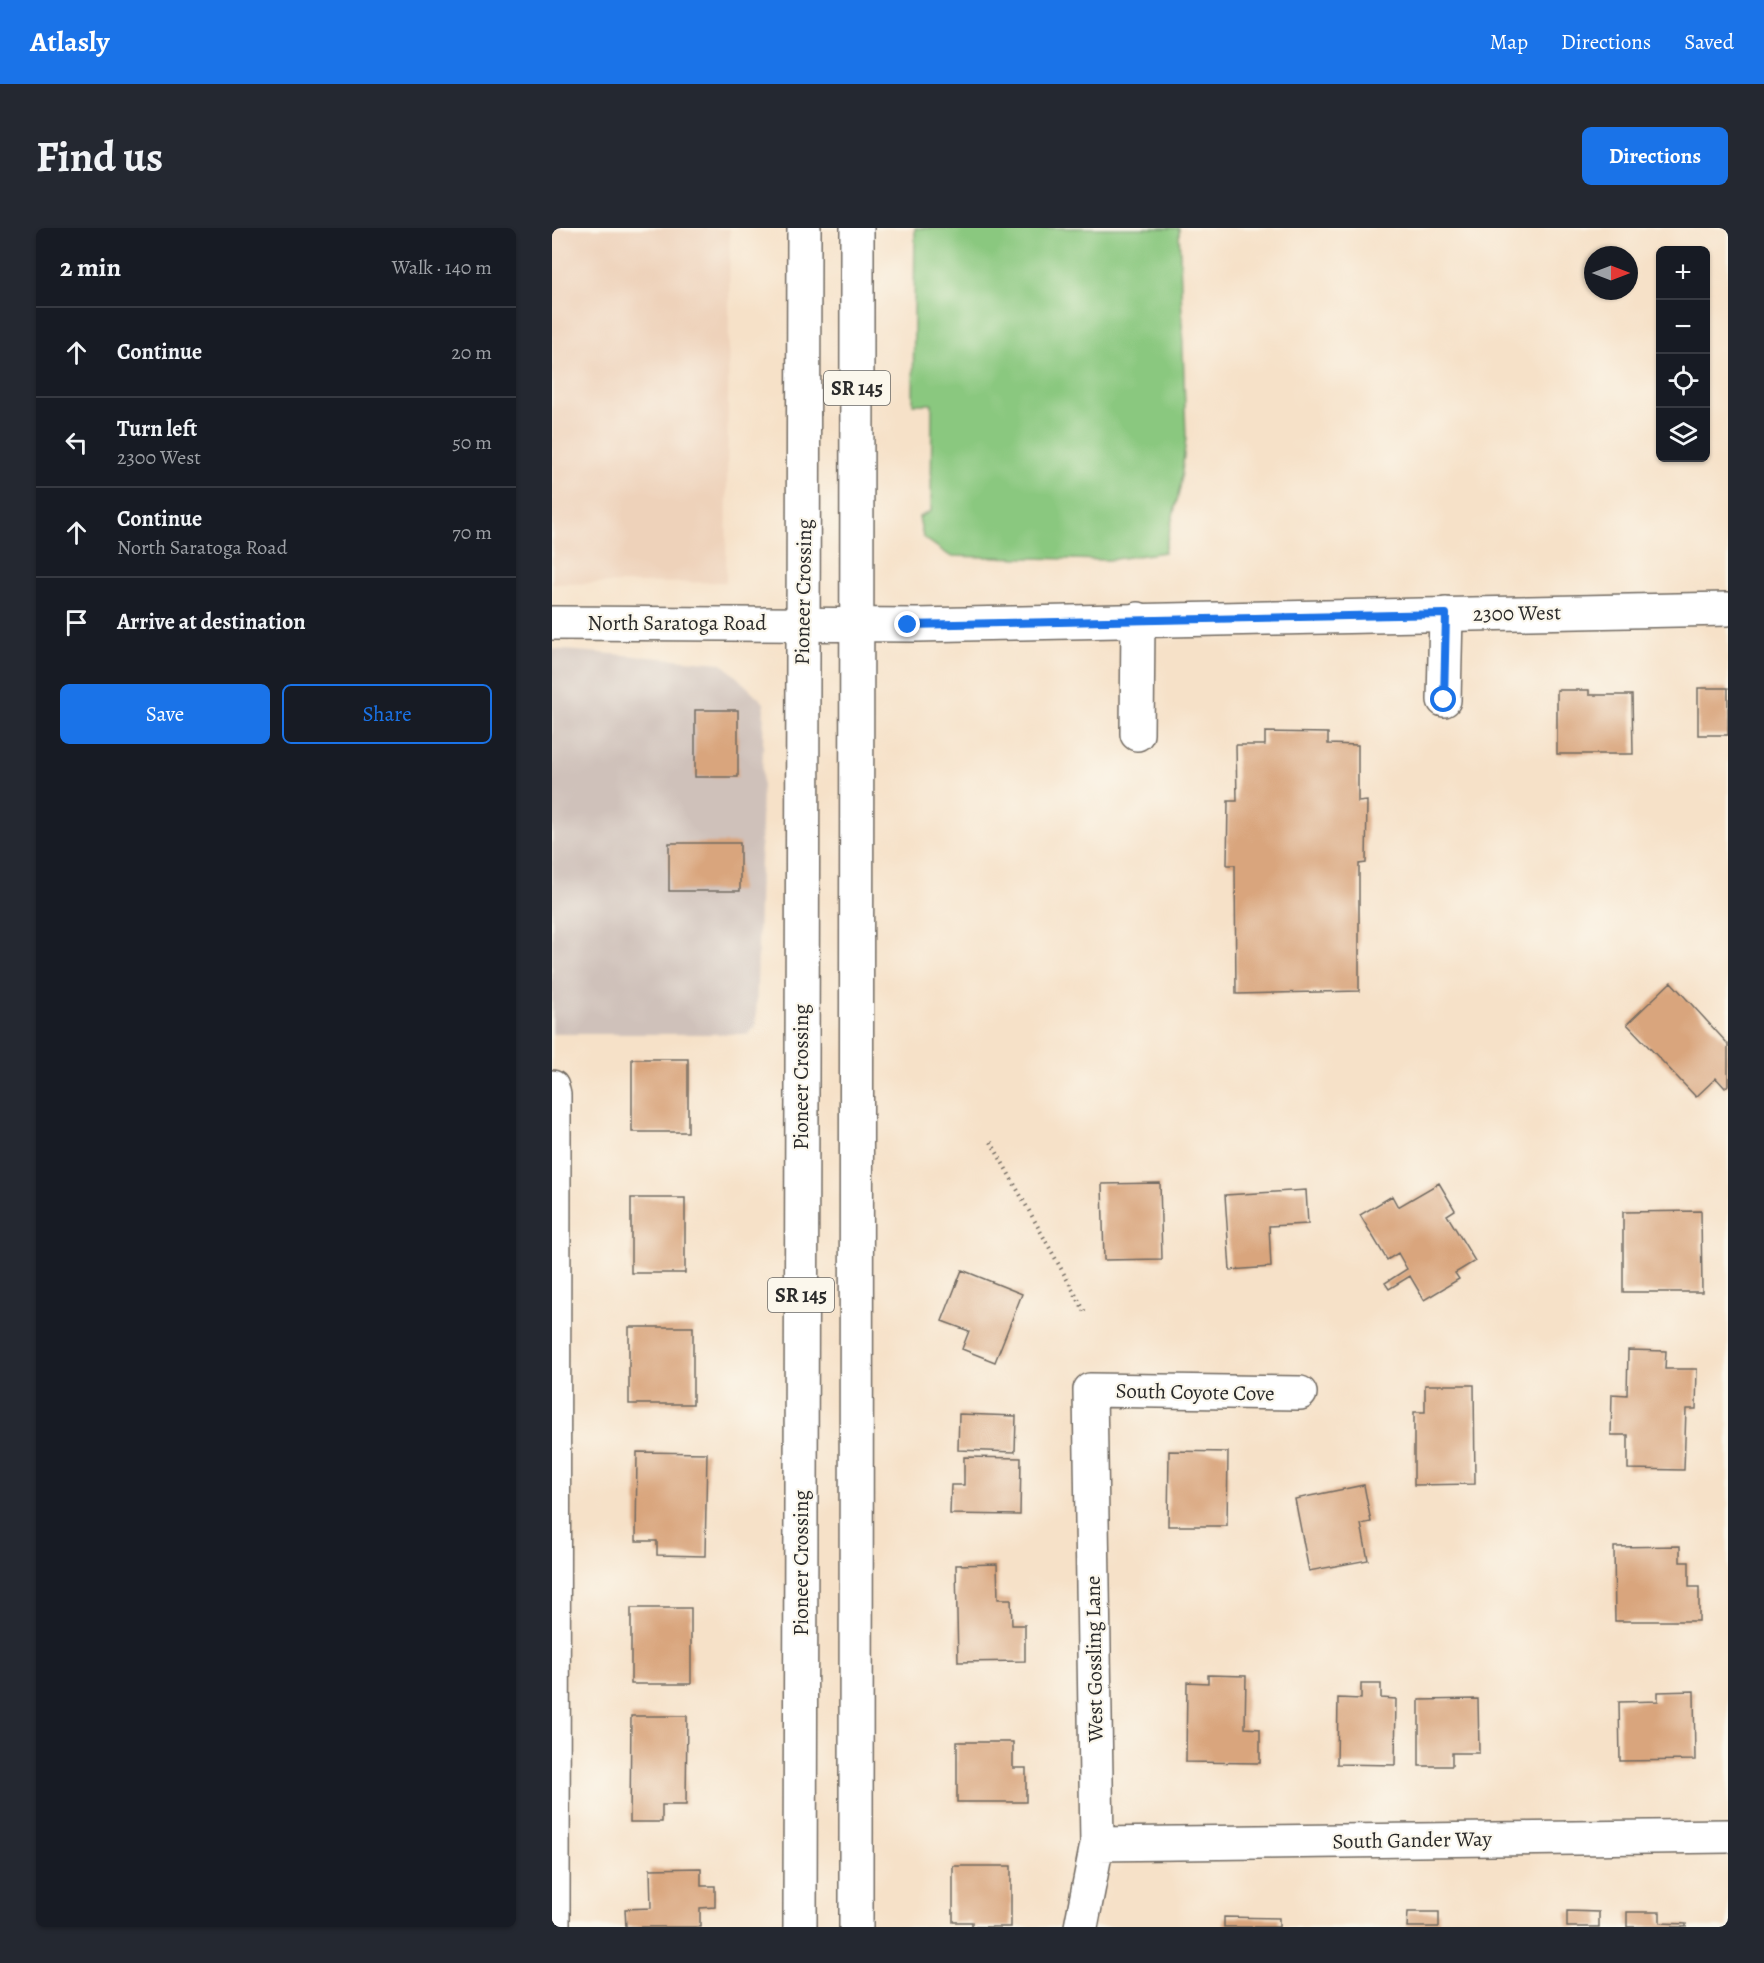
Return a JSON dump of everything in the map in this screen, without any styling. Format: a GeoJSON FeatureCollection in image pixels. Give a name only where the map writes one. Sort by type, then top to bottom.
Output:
{"type":"FeatureCollection","features":[{"type":"Feature","properties":{"kind":"main road","name":"Pioneer Crossing"},"geometry":{"type":"LineString","coordinates":[[800,1927],[804,228]]}},
{"type":"Feature","properties":{"kind":"main road","name":"SR 145"},"geometry":{"type":"LineString","coordinates":[[856,1927],[857,228]]}},
{"type":"Feature","properties":{"kind":"main road","name":"2300 West"},"geometry":{"type":"LineString","coordinates":[[1233,617],[1728,609]]}},
{"type":"Feature","properties":{"kind":"main road"},"geometry":{"type":"LineString","coordinates":[[1444,700],[1446,614]]}},
{"type":"Feature","properties":{"kind":"main road","name":"North Saratoga Road"},"geometry":{"type":"LineString","coordinates":[[552,623],[857,624],[1233,617]]}},
{"type":"Feature","properties":{"kind":"main road"},"geometry":{"type":"LineString","coordinates":[[1137,734],[1138,620]]}},
{"type":"Feature","properties":{"kind":"main road"},"geometry":{"type":"LineString","coordinates":[[552,1087],[554,1095],[553,1927]]}},
{"type":"Feature","properties":{"kind":"main road","name":"South Coyote Cove"},"geometry":{"type":"LineString","coordinates":[[1090,1390],[1300,1393]]}},
{"type":"Feature","properties":{"kind":"main road","name":"West Gossling Lane"},"geometry":{"type":"LineString","coordinates":[[1081,1927],[1097,1844],[1090,1390]]}},
{"type":"Feature","properties":{"kind":"main road","name":"South Gander Way"},"geometry":{"type":"LineString","coordinates":[[1097,1844],[1728,1836]]}},
{"type":"Feature","properties":{"kind":"path"},"geometry":{"type":"LineString","coordinates":[[991,1142],[1085,1312]]}},
{"type":"Feature","properties":{"kind":"shaded area"},"geometry":{"type":"Polygon","coordinates":[[[552,228],[730,228],[726,582],[552,584],[552,228]]]}},
{"type":"Feature","properties":{"kind":"shaded area"},"geometry":{"type":"Polygon","coordinates":[[[552,649],[722,663],[764,703],[756,1025],[748,1034],[552,1034],[552,649]]]}},
{"type":"Feature","properties":{"kind":"green space"},"geometry":{"type":"Polygon","coordinates":[[[915,228],[1179,228],[1186,438],[1180,488],[1164,552],[1108,560],[950,556],[923,537],[919,517],[931,511],[932,404],[913,404],[915,228]]]}},
{"type":"Feature","properties":{"kind":"building"},"geometry":{"type":"Polygon","coordinates":[[[1698,688],[1728,688],[1728,735],[1698,735],[1698,688]]]}},
{"type":"Feature","properties":{"kind":"building"},"geometry":{"type":"Polygon","coordinates":[[[1557,690],[1589,690],[1589,695],[1632,695],[1633,754],[1557,754],[1557,690]]]}},
{"type":"Feature","properties":{"kind":"building"},"geometry":{"type":"Polygon","coordinates":[[[695,710],[738,710],[738,777],[695,777],[695,710]]]}},
{"type":"Feature","properties":{"kind":"building"},"geometry":{"type":"Polygon","coordinates":[[[1265,732],[1328,733],[1328,744],[1358,745],[1358,802],[1367,801],[1366,863],[1359,864],[1359,991],[1236,994],[1235,865],[1227,865],[1228,801],[1237,801],[1236,745],[1265,745],[1265,732]]]}},
{"type":"Feature","properties":{"kind":"building"},"geometry":{"type":"Polygon","coordinates":[[[669,843],[740,843],[740,891],[669,891],[669,843]]]}},
{"type":"Feature","properties":{"kind":"building"},"geometry":{"type":"Polygon","coordinates":[[[1671,982],[1728,1044],[1728,1085],[1725,1088],[1716,1078],[1696,1097],[1627,1024],[1671,982]]]}},
{"type":"Feature","properties":{"kind":"building"},"geometry":{"type":"Polygon","coordinates":[[[632,1059],[688,1059],[688,1132],[632,1132],[632,1059]]]}},
{"type":"Feature","properties":{"kind":"building"},"geometry":{"type":"Polygon","coordinates":[[[1160,1183],[1162,1259],[1104,1260],[1102,1184],[1160,1183]]]}},
{"type":"Feature","properties":{"kind":"building"},"geometry":{"type":"Polygon","coordinates":[[[1439,1183],[1455,1210],[1447,1215],[1475,1261],[1455,1273],[1459,1279],[1424,1300],[1410,1276],[1389,1289],[1385,1283],[1407,1269],[1398,1253],[1387,1260],[1360,1215],[1392,1196],[1398,1207],[1439,1183]]]}},
{"type":"Feature","properties":{"kind":"building"},"geometry":{"type":"Polygon","coordinates":[[[1306,1190],[1308,1224],[1269,1226],[1271,1267],[1230,1270],[1225,1195],[1306,1190]]]}},
{"type":"Feature","properties":{"kind":"building"},"geometry":{"type":"Polygon","coordinates":[[[631,1198],[685,1198],[685,1273],[631,1273],[631,1198]]]}},
{"type":"Feature","properties":{"kind":"building"},"geometry":{"type":"Polygon","coordinates":[[[1701,1211],[1702,1292],[1623,1292],[1623,1212],[1701,1211]]]}},
{"type":"Feature","properties":{"kind":"building"},"geometry":{"type":"Polygon","coordinates":[[[962,1270],[1022,1294],[995,1362],[962,1349],[969,1331],[942,1321],[962,1270]]]}},
{"type":"Feature","properties":{"kind":"building"},"geometry":{"type":"Polygon","coordinates":[[[629,1327],[693,1327],[693,1404],[629,1404],[629,1327]]]}},
{"type":"Feature","properties":{"kind":"building"},"geometry":{"type":"Polygon","coordinates":[[[1628,1350],[1666,1351],[1665,1369],[1697,1369],[1696,1409],[1686,1409],[1684,1470],[1628,1469],[1628,1435],[1611,1435],[1612,1394],[1627,1395],[1628,1350]]]}},
{"type":"Feature","properties":{"kind":"building"},"geometry":{"type":"Polygon","coordinates":[[[1425,1385],[1474,1385],[1475,1484],[1414,1485],[1414,1412],[1425,1412],[1425,1385]]]}},
{"type":"Feature","properties":{"kind":"building"},"geometry":{"type":"Polygon","coordinates":[[[959,1414],[1016,1416],[1015,1452],[958,1450],[959,1414]]]}},
{"type":"Feature","properties":{"kind":"building"},"geometry":{"type":"Polygon","coordinates":[[[1169,1451],[1228,1452],[1227,1526],[1168,1526],[1169,1451]]]}},
{"type":"Feature","properties":{"kind":"building"},"geometry":{"type":"Polygon","coordinates":[[[637,1452],[707,1453],[705,1556],[657,1555],[657,1541],[636,1541],[637,1452]]]}},
{"type":"Feature","properties":{"kind":"building"},"geometry":{"type":"Polygon","coordinates":[[[964,1457],[1021,1458],[1020,1515],[950,1514],[951,1485],[964,1485],[964,1457]]]}},
{"type":"Feature","properties":{"kind":"building"},"geometry":{"type":"Polygon","coordinates":[[[1364,1485],[1371,1522],[1361,1524],[1368,1560],[1309,1571],[1295,1499],[1364,1485]]]}},
{"type":"Feature","properties":{"kind":"building"},"geometry":{"type":"Polygon","coordinates":[[[1680,1546],[1680,1562],[1689,1562],[1689,1587],[1699,1587],[1699,1621],[1615,1621],[1614,1547],[1680,1546]]]}},
{"type":"Feature","properties":{"kind":"building"},"geometry":{"type":"Polygon","coordinates":[[[997,1564],[998,1599],[1011,1599],[1012,1625],[1025,1625],[1025,1661],[958,1662],[956,1565],[997,1564]]]}},
{"type":"Feature","properties":{"kind":"building"},"geometry":{"type":"Polygon","coordinates":[[[631,1608],[691,1608],[691,1684],[631,1684],[631,1608]]]}},
{"type":"Feature","properties":{"kind":"building"},"geometry":{"type":"Polygon","coordinates":[[[1208,1675],[1246,1676],[1245,1728],[1260,1729],[1260,1763],[1186,1762],[1187,1682],[1208,1683],[1208,1675]]]}},
{"type":"Feature","properties":{"kind":"building"},"geometry":{"type":"Polygon","coordinates":[[[1361,1684],[1381,1684],[1381,1698],[1396,1699],[1395,1765],[1337,1764],[1338,1698],[1361,1699],[1361,1684]]]}},
{"type":"Feature","properties":{"kind":"building"},"geometry":{"type":"Polygon","coordinates":[[[1694,1691],[1695,1760],[1620,1761],[1619,1702],[1658,1701],[1658,1692],[1694,1691]]]}},
{"type":"Feature","properties":{"kind":"building"},"geometry":{"type":"Polygon","coordinates":[[[1478,1699],[1479,1753],[1452,1753],[1452,1766],[1419,1766],[1419,1700],[1478,1699]]]}},
{"type":"Feature","properties":{"kind":"building"},"geometry":{"type":"Polygon","coordinates":[[[631,1716],[687,1716],[686,1805],[662,1805],[662,1822],[630,1822],[631,1716]]]}},
{"type":"Feature","properties":{"kind":"building"},"geometry":{"type":"Polygon","coordinates":[[[957,1742],[1013,1742],[1013,1768],[1026,1768],[1026,1802],[957,1802],[957,1742]]]}},
{"type":"Feature","properties":{"kind":"building"},"geometry":{"type":"Polygon","coordinates":[[[953,1866],[1011,1866],[1011,1927],[972,1927],[972,1922],[953,1922],[953,1866]]]}},
{"type":"Feature","properties":{"kind":"building"},"geometry":{"type":"Polygon","coordinates":[[[701,1868],[701,1886],[715,1886],[715,1907],[700,1908],[700,1927],[626,1927],[625,1909],[651,1908],[650,1869],[701,1868]]]}},
{"type":"Feature","properties":{"kind":"building"},"geometry":{"type":"Polygon","coordinates":[[[1567,1911],[1599,1912],[1599,1927],[1567,1927],[1567,1911]]]}},
{"type":"Feature","properties":{"kind":"building"},"geometry":{"type":"Polygon","coordinates":[[[1408,1912],[1439,1912],[1439,1927],[1407,1927],[1408,1912]]]}},
{"type":"Feature","properties":{"kind":"building"},"geometry":{"type":"Polygon","coordinates":[[[1627,1912],[1660,1912],[1660,1923],[1686,1924],[1686,1927],[1627,1927],[1627,1912]]]}},
{"type":"Feature","properties":{"kind":"building"},"geometry":{"type":"Polygon","coordinates":[[[1224,1917],[1279,1918],[1279,1927],[1224,1927],[1224,1917]]]}},
{"type":"Feature","properties":{"kind":"route"},"geometry":{"type":"LineString","coordinates":[[908,625],[1446,614],[1444,700]]}}]}
